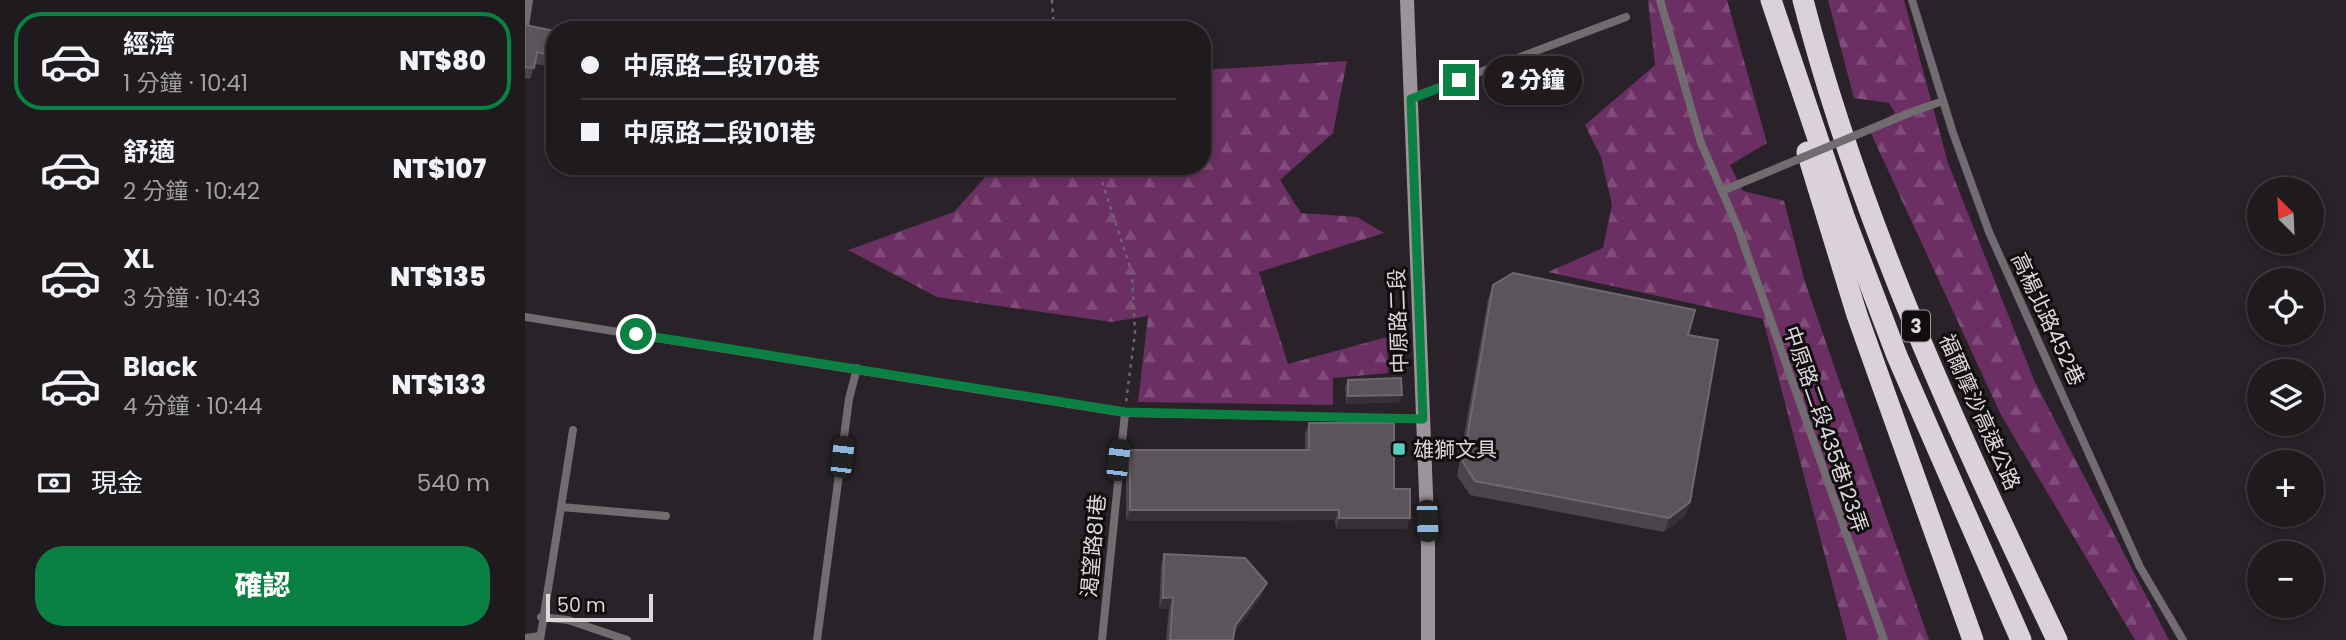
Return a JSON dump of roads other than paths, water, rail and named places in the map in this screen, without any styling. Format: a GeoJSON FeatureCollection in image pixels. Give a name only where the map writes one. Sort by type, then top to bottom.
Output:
{"type":"FeatureCollection","features":[{"type":"Feature","properties":{"kind":"highway"},"geometry":{"type":"LineString","coordinates":[[1770,0],[1825,215],[1973,640]]}},
{"type":"Feature","properties":{"kind":"highway","name":"3"},"geometry":{"type":"LineString","coordinates":[[1770,0],[1845,219],[1897,356],[2021,640]]}},
{"type":"Feature","properties":{"kind":"highway","name":"福爾摩沙高速公路"},"geometry":{"type":"LineString","coordinates":[[1803,0],[1817,52],[1863,189],[1935,375],[2057,640]]}},
{"type":"Feature","properties":{"kind":"highway"},"geometry":{"type":"LineString","coordinates":[[1937,533],[1987,640]]}},
{"type":"Feature","properties":{"kind":"highway"},"geometry":{"type":"LineString","coordinates":[[2036,595],[2063,640]]}},
{"type":"Feature","properties":{"kind":"street","name":"中原路二段"},"geometry":{"type":"LineString","coordinates":[[1407,0],[1423,419],[1428,640]]}},
{"type":"Feature","properties":{"kind":"lane"},"geometry":{"type":"LineString","coordinates":[[525,27],[529,0]]}},
{"type":"Feature","properties":{"kind":"lane","name":"中原路二段435巷123弄"},"geometry":{"type":"LineString","coordinates":[[1660,0],[1701,143],[1738,228],[1884,640]]}},
{"type":"Feature","properties":{"kind":"lane","name":"高楊北路452巷"},"geometry":{"type":"LineString","coordinates":[[1912,0],[1943,101],[1989,232],[2140,567],[2183,640]]}},
{"type":"Feature","properties":{"kind":"lane"},"geometry":{"type":"LineString","coordinates":[[1411,99],[1626,17]]}},
{"type":"Feature","properties":{"kind":"lane"},"geometry":{"type":"LineString","coordinates":[[1722,191],[1943,101]]}},
{"type":"Feature","properties":{"kind":"lane"},"geometry":{"type":"LineString","coordinates":[[525,317],[1125,412],[1423,419]]}},
{"type":"Feature","properties":{"kind":"lane"},"geometry":{"type":"LineString","coordinates":[[817,640],[849,398],[857,368]]}},
{"type":"Feature","properties":{"kind":"lane","name":"渴望路81巷"},"geometry":{"type":"LineString","coordinates":[[1102,640],[1125,412]]}},
{"type":"Feature","properties":{"kind":"lane"},"geometry":{"type":"LineString","coordinates":[[525,638],[540,638],[541,617],[573,430]]}},
{"type":"Feature","properties":{"kind":"lane"},"geometry":{"type":"LineString","coordinates":[[561,507],[666,516]]}},
{"type":"Feature","properties":{"kind":"lane"},"geometry":{"type":"LineString","coordinates":[[541,617],[568,620],[627,640]]}},
{"type":"Feature","properties":{"kind":"place","name":"雄獅文具"},"geometry":{"type":"Point","coordinates":[1399,449]}}]}
